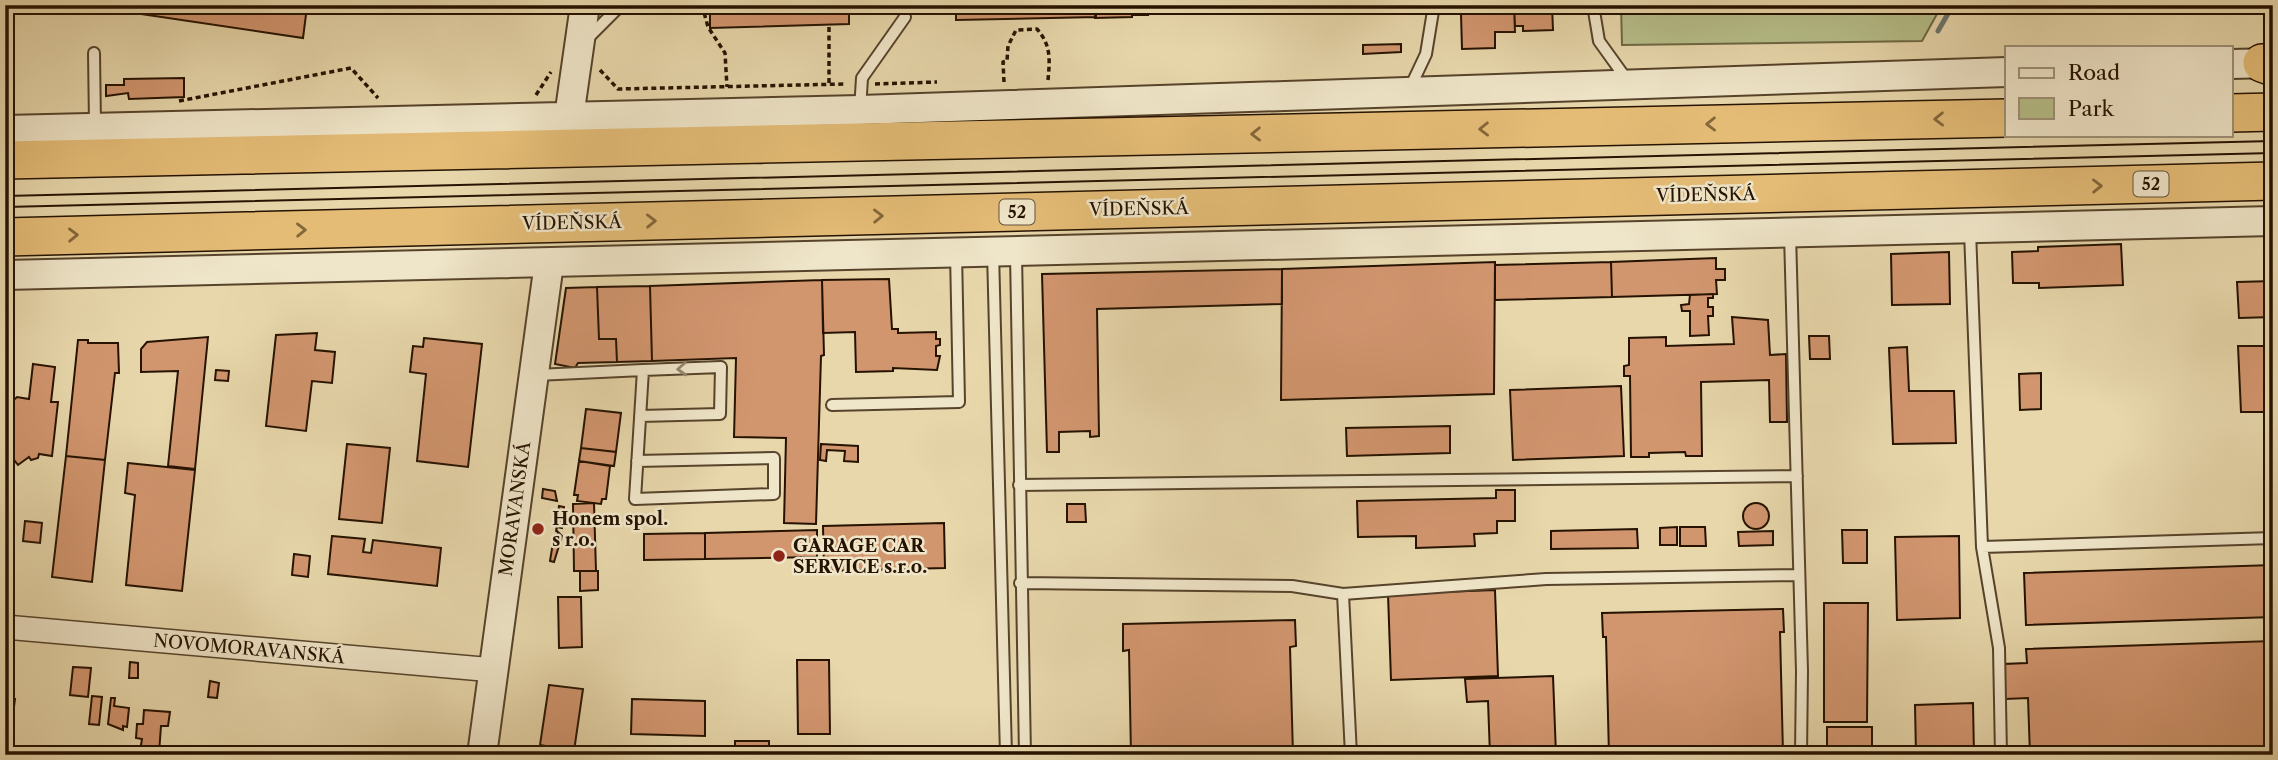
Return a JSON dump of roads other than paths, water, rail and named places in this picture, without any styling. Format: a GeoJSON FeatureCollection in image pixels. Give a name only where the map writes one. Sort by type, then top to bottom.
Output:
{"type":"FeatureCollection","features":[{"type":"Feature","properties":{"kind":"highway"},"geometry":{"type":"LineString","coordinates":[[2232,113],[2273,112]]}},
{"type":"Feature","properties":{"kind":"highway"},"geometry":{"type":"LineString","coordinates":[[5,160],[2005,118]]}},
{"type":"Feature","properties":{"kind":"highway","name":"VÍDEŇSKÁ"},"geometry":{"type":"LineString","coordinates":[[5,237],[2273,181]]}},
{"type":"Feature","properties":{"kind":"street"},"geometry":{"type":"LineString","coordinates":[[569,117],[585,5]]}},
{"type":"Feature","properties":{"kind":"street"},"geometry":{"type":"LineString","coordinates":[[5,130],[860,110],[2005,72]]}},
{"type":"Feature","properties":{"kind":"street"},"geometry":{"type":"LineString","coordinates":[[5,275],[2273,221]]}},
{"type":"Feature","properties":{"kind":"street","name":"MORAVANSKÁ"},"geometry":{"type":"LineString","coordinates":[[482,755],[549,263]]}},
{"type":"Feature","properties":{"kind":"street","name":"NOVOMORAVANSKÁ"},"geometry":{"type":"LineString","coordinates":[[5,627],[494,670]]}},
{"type":"Feature","properties":{"kind":"lane"},"geometry":{"type":"LineString","coordinates":[[579,47],[621,5]]}},
{"type":"Feature","properties":{"kind":"lane"},"geometry":{"type":"LineString","coordinates":[[1407,92],[1426,54],[1434,5]]}},
{"type":"Feature","properties":{"kind":"lane"},"geometry":{"type":"LineString","coordinates":[[1593,5],[1599,41],[1631,85]]}},
{"type":"Feature","properties":{"kind":"lane"},"geometry":{"type":"LineString","coordinates":[[860,110],[862,78],[905,17]]}},
{"type":"Feature","properties":{"kind":"lane"},"geometry":{"type":"LineString","coordinates":[[94,52],[95,128]]}},
{"type":"Feature","properties":{"kind":"lane"},"geometry":{"type":"LineString","coordinates":[[1969,227],[1982,547],[1999,648],[2001,755]]}},
{"type":"Feature","properties":{"kind":"lane"},"geometry":{"type":"LineString","coordinates":[[1790,231],[1801,755]]}},
{"type":"Feature","properties":{"kind":"lane"},"geometry":{"type":"LineString","coordinates":[[1005,251],[1019,485],[1025,755]]}},
{"type":"Feature","properties":{"kind":"lane"},"geometry":{"type":"LineString","coordinates":[[1005,251],[1006,755]]}},
{"type":"Feature","properties":{"kind":"lane"},"geometry":{"type":"LineString","coordinates":[[832,405],[959,402],[956,253]]}},
{"type":"Feature","properties":{"kind":"lane"},"geometry":{"type":"LineString","coordinates":[[533,375],[721,367],[720,414],[640,416]]}},
{"type":"Feature","properties":{"kind":"lane"},"geometry":{"type":"LineString","coordinates":[[637,461],[774,458],[774,494],[635,499],[637,461],[643,370]]}},
{"type":"Feature","properties":{"kind":"lane"},"geometry":{"type":"LineString","coordinates":[[1019,485],[1797,475]]}},
{"type":"Feature","properties":{"kind":"lane"},"geometry":{"type":"LineString","coordinates":[[1982,547],[2273,538]]}},
{"type":"Feature","properties":{"kind":"lane"},"geometry":{"type":"LineString","coordinates":[[1020,583],[1292,586],[1343,594],[1546,579],[1798,575]]}},
{"type":"Feature","properties":{"kind":"lane"},"geometry":{"type":"LineString","coordinates":[[1343,594],[1351,755]]}},
{"type":"Feature","properties":{"kind":"waterway"},"geometry":{"type":"LineString","coordinates":[[1938,31],[1953,5]]}},
{"type":"Feature","properties":{"kind":"tram line"},"geometry":{"type":"LineString","coordinates":[[5,196],[2273,141]]}},
{"type":"Feature","properties":{"kind":"tram line"},"geometry":{"type":"LineString","coordinates":[[5,207],[2273,153]]}},
{"type":"Feature","properties":{"kind":"place","name":"Honem spol. s r.o."},"geometry":{"type":"Point","coordinates":[538,529]}},
{"type":"Feature","properties":{"kind":"place","name":"GARAGE CAR SERVICE s.r.o."},"geometry":{"type":"Point","coordinates":[779,556]}}]}
